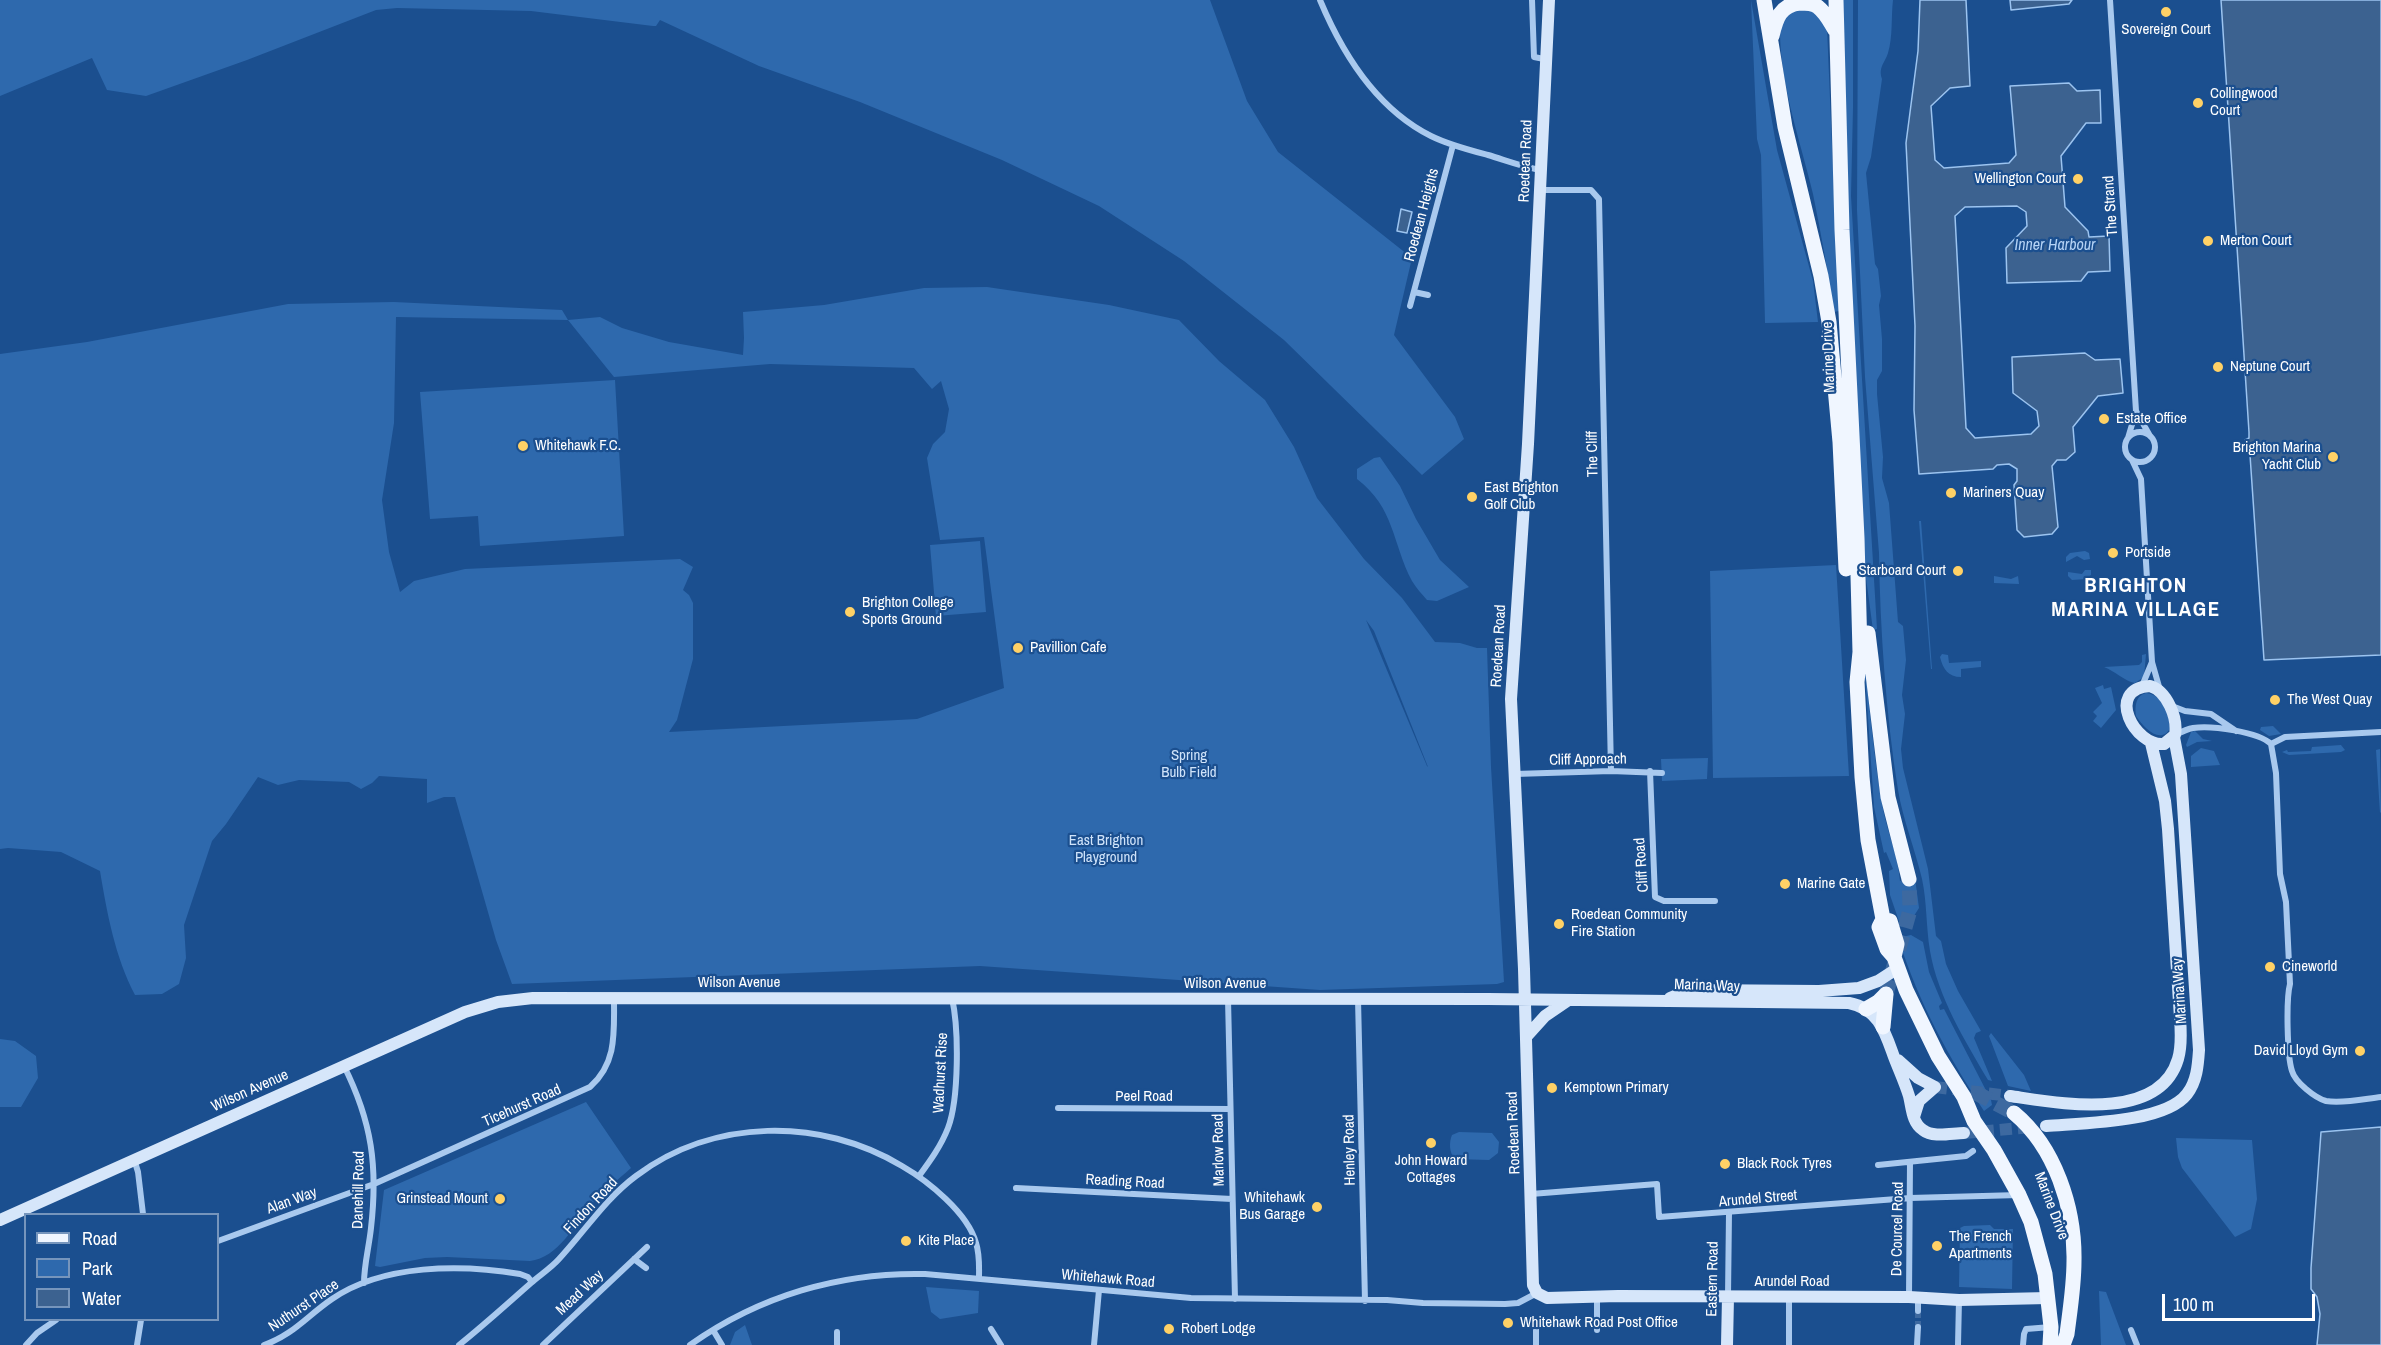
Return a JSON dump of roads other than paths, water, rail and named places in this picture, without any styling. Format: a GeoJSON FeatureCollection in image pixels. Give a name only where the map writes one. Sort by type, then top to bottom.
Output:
{"type":"FeatureCollection","features":[{"type":"Feature","properties":{"kind":"main road","name":"Marine Drive"},"geometry":{"type":"LineString","coordinates":[[1764,0],[1785,127],[1821,276],[1829,322],[1840,442],[1850,650],[1857,682]]}},
{"type":"Feature","properties":{"kind":"main road","name":"Marine Drive"},"geometry":{"type":"LineString","coordinates":[[1836,0],[1835,30],[1843,253],[1857,538],[1860,652],[1857,682],[1868,840],[1883,919],[1890,921],[1897,944],[1896,963],[1922,1026],[1942,1064],[1964,1097],[1974,1121],[1994,1150],[2019,1195],[2040,1251],[2048,1298],[2050,1345]]}},
{"type":"Feature","properties":{"kind":"main road","name":"Marine Drive"},"geometry":{"type":"LineString","coordinates":[[1770,46],[1780,12],[1787,6],[1795,4],[1818,6],[1835,30]]}},
{"type":"Feature","properties":{"kind":"main road"},"geometry":{"type":"LineString","coordinates":[[1857,538],[1888,797],[1909,879]]}},
{"type":"Feature","properties":{"kind":"main road"},"geometry":{"type":"LineString","coordinates":[[1866,1009],[1886,994],[1883,1027]]}},
{"type":"Feature","properties":{"kind":"main road","name":"Marine Drive"},"geometry":{"type":"LineString","coordinates":[[1964,1097],[1982,1115],[2004,1146],[2022,1177],[2039,1215],[2053,1264],[2062,1345]]}},
{"type":"Feature","properties":{"kind":"main road"},"geometry":{"type":"LineString","coordinates":[[2014,1113],[2032,1130],[2048,1154],[2061,1185],[2070,1217],[2074,1262],[2067,1334],[2062,1345]]}},
{"type":"Feature","properties":{"kind":"street"},"geometry":{"type":"LineString","coordinates":[[1320,0],[1337,37],[1371,88],[1398,114],[1413,125],[1454,145],[1542,170]]}},
{"type":"Feature","properties":{"kind":"street","name":"The Strand"},"geometry":{"type":"LineString","coordinates":[[2110,0],[2137,413],[2141,432]]}},
{"type":"Feature","properties":{"kind":"street"},"geometry":{"type":"LineString","coordinates":[[1544,59],[1534,57],[1532,2],[1548,3]]}},
{"type":"Feature","properties":{"kind":"street","name":"Roedean Road"},"geometry":{"type":"LineString","coordinates":[[1537,1293],[1533,1282],[1523,999],[1524,969],[1511,699],[1528,444],[1548,3]]}},
{"type":"Feature","properties":{"kind":"street","name":"Roedean Heights"},"geometry":{"type":"LineString","coordinates":[[1410,306],[1454,145]]}},
{"type":"Feature","properties":{"kind":"street","name":"The Cliff"},"geometry":{"type":"LineString","coordinates":[[1541,190],[1591,190],[1599,200],[1611,771]]}},
{"type":"Feature","properties":{"kind":"street"},"geometry":{"type":"LineString","coordinates":[[1414,292],[1428,295]]}},
{"type":"Feature","properties":{"kind":"street","name":"The Strand"},"geometry":{"type":"LineString","coordinates":[[2137,413],[2150,435]]}},
{"type":"Feature","properties":{"kind":"street","name":"The Strand"},"geometry":{"type":"LineString","coordinates":[[2128,438],[2137,413]]}},
{"type":"Feature","properties":{"kind":"street"},"geometry":{"type":"LineString","coordinates":[[2141,479],[2126,452],[2128,438],[2141,432],[2150,435],[2155,449],[2147,460],[2141,479],[2152,662],[2161,694]]}},
{"type":"Feature","properties":{"kind":"street"},"geometry":{"type":"LineString","coordinates":[[2132,460],[2142,462],[2147,460]]}},
{"type":"Feature","properties":{"kind":"street"},"geometry":{"type":"LineString","coordinates":[[2152,662],[2141,687],[2129,696],[2127,711],[2133,725],[2151,742],[2164,744],[2192,728],[2236,731],[2263,737],[2271,744],[2276,773],[2280,874],[2286,902],[2290,984],[2287,996],[2291,1069],[2297,1080],[2323,1100],[2381,1097]]}},
{"type":"Feature","properties":{"kind":"street"},"geometry":{"type":"LineString","coordinates":[[2141,687],[2152,686],[2161,694],[2175,723],[2175,736]]}},
{"type":"Feature","properties":{"kind":"street"},"geometry":{"type":"LineString","coordinates":[[2168,705],[2186,711],[2211,714],[2236,731]]}},
{"type":"Feature","properties":{"kind":"street"},"geometry":{"type":"LineString","coordinates":[[2271,744],[2285,737],[2381,732]]}},
{"type":"Feature","properties":{"kind":"street","name":"Marina Way"},"geometry":{"type":"LineString","coordinates":[[2046,1126],[2139,1117],[2160,1112],[2183,1099],[2194,1080],[2199,1050],[2181,774],[2175,736]]}},
{"type":"Feature","properties":{"kind":"street","name":"Marina Way"},"geometry":{"type":"LineString","coordinates":[[2010,1096],[2069,1105],[2134,1100],[2161,1087],[2169,1079],[2178,1062],[2180,1018],[2167,820],[2162,783],[2151,742]]}},
{"type":"Feature","properties":{"kind":"street","name":"Cliff Approach"},"geometry":{"type":"LineString","coordinates":[[1514,774],[1611,771],[1662,773]]}},
{"type":"Feature","properties":{"kind":"street","name":"Cliff Road"},"geometry":{"type":"LineString","coordinates":[[1650,771],[1655,897],[1664,901],[1715,901]]}},
{"type":"Feature","properties":{"kind":"street"},"geometry":{"type":"LineString","coordinates":[[1666,999],[1689,990],[1819,991],[1859,988],[1878,981],[1896,963]]}},
{"type":"Feature","properties":{"kind":"street","name":"Wilson Avenue"},"geometry":{"type":"LineString","coordinates":[[0,1220],[465,1012],[498,1002],[533,998],[1523,999]]}},
{"type":"Feature","properties":{"kind":"street","name":"Wadhurst Rise"},"geometry":{"type":"LineString","coordinates":[[919,1176],[943,1140],[951,1117],[956,1064],[955,1012],[952,998]]}},
{"type":"Feature","properties":{"kind":"street","name":"Ticehurst Road"},"geometry":{"type":"LineString","coordinates":[[374,1184],[591,1088],[605,1071],[613,1051],[614,999]]}},
{"type":"Feature","properties":{"kind":"street","name":"Marlow Road"},"geometry":{"type":"LineString","coordinates":[[1228,999],[1235,1299]]}},
{"type":"Feature","properties":{"kind":"street","name":"Henley Road"},"geometry":{"type":"LineString","coordinates":[[1358,999],[1365,1301]]}},
{"type":"Feature","properties":{"kind":"street","name":"Marina Way"},"geometry":{"type":"LineString","coordinates":[[1523,999],[1844,1003],[1866,1009]]}},
{"type":"Feature","properties":{"kind":"street"},"geometry":{"type":"LineString","coordinates":[[1526,1037],[1545,1016],[1567,1001]]}},
{"type":"Feature","properties":{"kind":"street"},"geometry":{"type":"LineString","coordinates":[[1866,1009],[1876,1016],[1883,1027],[1910,1098],[1914,1119],[1921,1129],[1931,1134],[1964,1133]]}},
{"type":"Feature","properties":{"kind":"street"},"geometry":{"type":"LineString","coordinates":[[1894,1057],[1911,1073],[1935,1087],[1919,1101],[1914,1119]]}},
{"type":"Feature","properties":{"kind":"street","name":"Danehill Road"},"geometry":{"type":"LineString","coordinates":[[344,1066],[363,1108],[374,1153],[374,1184],[364,1283]]}},
{"type":"Feature","properties":{"kind":"street","name":"Peel Road"},"geometry":{"type":"LineString","coordinates":[[1058,1108],[1230,1109]]}},
{"type":"Feature","properties":{"kind":"street","name":"Findon Road"},"geometry":{"type":"LineString","coordinates":[[459,1345],[559,1260],[615,1193],[637,1175],[678,1151],[741,1132],[819,1134],[867,1148],[919,1176],[954,1209],[973,1235],[979,1256],[979,1280]]}},
{"type":"Feature","properties":{"kind":"street"},"geometry":{"type":"LineString","coordinates":[[1878,1165],[1966,1156],[1973,1151]]}},
{"type":"Feature","properties":{"kind":"street"},"geometry":{"type":"LineString","coordinates":[[134,1159],[138,1172],[143,1213]]}},
{"type":"Feature","properties":{"kind":"street","name":"De Courcel Road"},"geometry":{"type":"LineString","coordinates":[[1910,1162],[1913,1298],[1918,1311]]}},
{"type":"Feature","properties":{"kind":"street","name":"Alan Way"},"geometry":{"type":"LineString","coordinates":[[219,1241],[374,1184]]}},
{"type":"Feature","properties":{"kind":"street","name":"Arundel Street"},"geometry":{"type":"LineString","coordinates":[[1530,1194],[1658,1184],[1659,1217],[1910,1198],[2013,1197],[2019,1195]]}},
{"type":"Feature","properties":{"kind":"street","name":"Reading Road"},"geometry":{"type":"LineString","coordinates":[[1016,1188],[1232,1199]]}},
{"type":"Feature","properties":{"kind":"street","name":"Eastern Road"},"geometry":{"type":"LineString","coordinates":[[1727,1345],[1729,1213]]}},
{"type":"Feature","properties":{"kind":"street","name":"Mead Way"},"geometry":{"type":"LineString","coordinates":[[543,1345],[647,1247]]}},
{"type":"Feature","properties":{"kind":"street"},"geometry":{"type":"LineString","coordinates":[[634,1259],[646,1268]]}},
{"type":"Feature","properties":{"kind":"street","name":"Nuthurst Place"},"geometry":{"type":"LineString","coordinates":[[267,1344],[299,1327],[332,1299],[364,1283],[403,1274],[462,1267],[520,1274],[532,1282]]}},
{"type":"Feature","properties":{"kind":"street","name":"Whitehawk Road"},"geometry":{"type":"LineString","coordinates":[[690,1345],[713,1330],[762,1305],[792,1293],[854,1278],[907,1274],[1191,1298],[1511,1304],[1518,1303],[1537,1293]]}},
{"type":"Feature","properties":{"kind":"street"},"geometry":{"type":"LineString","coordinates":[[1094,1345],[1099,1290]]}},
{"type":"Feature","properties":{"kind":"street","name":"Arundel Road"},"geometry":{"type":"LineString","coordinates":[[1537,1293],[1547,1298],[1597,1296],[1959,1300],[2048,1298]]}},
{"type":"Feature","properties":{"kind":"street"},"geometry":{"type":"LineString","coordinates":[[1597,1296],[1597,1330]]}},
{"type":"Feature","properties":{"kind":"street"},"geometry":{"type":"LineString","coordinates":[[1789,1297],[1789,1345]]}},
{"type":"Feature","properties":{"kind":"street"},"geometry":{"type":"LineString","coordinates":[[1958,1345],[1959,1300]]}},
{"type":"Feature","properties":{"kind":"street"},"geometry":{"type":"LineString","coordinates":[[26,1345],[37,1333],[55,1321]]}},
{"type":"Feature","properties":{"kind":"street"},"geometry":{"type":"LineString","coordinates":[[137,1345],[141,1321]]}},
{"type":"Feature","properties":{"kind":"street"},"geometry":{"type":"LineString","coordinates":[[1536,1322],[1536,1345]]}},
{"type":"Feature","properties":{"kind":"street"},"geometry":{"type":"LineString","coordinates":[[1917,1345],[1918,1327]]}},
{"type":"Feature","properties":{"kind":"street"},"geometry":{"type":"LineString","coordinates":[[2023,1345],[2026,1329],[2051,1327]]}},
{"type":"Feature","properties":{"kind":"street"},"geometry":{"type":"LineString","coordinates":[[991,1329],[1001,1345]]}},
{"type":"Feature","properties":{"kind":"street"},"geometry":{"type":"LineString","coordinates":[[713,1330],[722,1345]]}},
{"type":"Feature","properties":{"kind":"street"},"geometry":{"type":"LineString","coordinates":[[2131,1330],[2137,1345]]}},
{"type":"Feature","properties":{"kind":"street"},"geometry":{"type":"LineString","coordinates":[[837,1332],[837,1345]]}},
{"type":"Feature","properties":{"kind":"water","name":"Inner Harbour"},"geometry":{"type":"Polygon","coordinates":[[[1920,0],[1966,0],[1970,86],[1950,88],[1931,106],[1935,160],[1944,168],[2009,163],[2016,155],[2010,86],[2069,83],[2077,91],[2100,90],[2101,123],[2086,123],[2061,156],[2065,207],[2088,231],[2089,237],[2109,236],[2110,271],[2088,272],[2081,281],[2007,283],[2006,248],[2027,226],[2026,212],[2017,206],[1965,207],[1955,216],[1966,428],[1975,438],[2031,434],[2039,426],[2037,411],[2013,393],[2012,357],[2085,353],[2095,360],[2120,359],[2123,393],[2098,396],[2073,427],[2075,452],[2066,460],[2057,460],[2052,466],[2058,527],[2052,534],[2024,537],[2017,530],[2014,485],[2017,481],[2017,469],[2009,464],[1997,465],[1993,469],[1919,474],[1914,410],[1915,326],[1906,143],[1918,51],[1920,0]]]}},
{"type":"Feature","properties":{"kind":"water"},"geometry":{"type":"Polygon","coordinates":[[[2010,0],[2072,0],[2069,4],[2011,10],[2010,0]]]}},
{"type":"Feature","properties":{"kind":"water"},"geometry":{"type":"Polygon","coordinates":[[[2221,0],[2381,0],[2381,655],[2264,660],[2250,450],[2246,450],[2245,440],[2249,438],[2249,432],[2221,0]]]}},
{"type":"Feature","properties":{"kind":"water"},"geometry":{"type":"Polygon","coordinates":[[[1401,209],[1412,212],[1407,233],[1397,231],[1401,209]]]}},
{"type":"Feature","properties":{"kind":"water"},"geometry":{"type":"Polygon","coordinates":[[[2381,1127],[2381,1345],[2317,1345],[2320,1314],[2317,1297],[2311,1289],[2311,1268],[2321,1132],[2381,1127]]]}},
{"type":"Feature","properties":{"kind":"tunnel"},"geometry":{"type":"LineString","coordinates":[[1886,994],[1910,910],[1909,879]]}},
{"type":"Feature","properties":{"kind":"tunnel"},"geometry":{"type":"LineString","coordinates":[[1935,1087],[2010,1096]]}},
{"type":"Feature","properties":{"kind":"tunnel"},"geometry":{"type":"LineString","coordinates":[[1976,1093],[2014,1113]]}},
{"type":"Feature","properties":{"kind":"tunnel"},"geometry":{"type":"LineString","coordinates":[[1964,1133],[2033,1127]]}},
{"type":"Feature","properties":{"kind":"tunnel"},"geometry":{"type":"LineString","coordinates":[[1918,1311],[1918,1327]]}},
{"type":"Feature","properties":{"kind":"place","name":"Sovereign Court"},"geometry":{"type":"Point","coordinates":[2166,12]}},
{"type":"Feature","properties":{"kind":"place","name":"Collingwood Court"},"geometry":{"type":"Point","coordinates":[2198,103]}},
{"type":"Feature","properties":{"kind":"place","name":"Wellington Court"},"geometry":{"type":"Point","coordinates":[2078,179]}},
{"type":"Feature","properties":{"kind":"place","name":"Merton Court"},"geometry":{"type":"Point","coordinates":[2208,241]}},
{"type":"Feature","properties":{"kind":"place","name":"Neptune Court"},"geometry":{"type":"Point","coordinates":[2218,367]}},
{"type":"Feature","properties":{"kind":"place","name":"Estate Office"},"geometry":{"type":"Point","coordinates":[2104,419]}},
{"type":"Feature","properties":{"kind":"place","name":"Whitehawk F.C."},"geometry":{"type":"Point","coordinates":[523,446]}},
{"type":"Feature","properties":{"kind":"place","name":"Brighton Marina Yacht Club"},"geometry":{"type":"Point","coordinates":[2333,457]}},
{"type":"Feature","properties":{"kind":"place","name":"Mariners Quay"},"geometry":{"type":"Point","coordinates":[1951,493]}},
{"type":"Feature","properties":{"kind":"place","name":"East Brighton Golf Club"},"geometry":{"type":"Point","coordinates":[1472,497]}},
{"type":"Feature","properties":{"kind":"place","name":"Portside"},"geometry":{"type":"Point","coordinates":[2113,553]}},
{"type":"Feature","properties":{"kind":"place","name":"Starboard Court"},"geometry":{"type":"Point","coordinates":[1958,571]}},
{"type":"Feature","properties":{"kind":"place","name":"Brighton College Sports Ground"},"geometry":{"type":"Point","coordinates":[850,612]}},
{"type":"Feature","properties":{"kind":"place","name":"Pavillion Cafe"},"geometry":{"type":"Point","coordinates":[1018,648]}},
{"type":"Feature","properties":{"kind":"place","name":"The West Quay"},"geometry":{"type":"Point","coordinates":[2275,700]}},
{"type":"Feature","properties":{"kind":"place","name":"Marine Gate"},"geometry":{"type":"Point","coordinates":[1785,884]}},
{"type":"Feature","properties":{"kind":"place","name":"Roedean Community Fire Station"},"geometry":{"type":"Point","coordinates":[1559,924]}},
{"type":"Feature","properties":{"kind":"place","name":"Cineworld"},"geometry":{"type":"Point","coordinates":[2270,967]}},
{"type":"Feature","properties":{"kind":"place","name":"David Lloyd Gym"},"geometry":{"type":"Point","coordinates":[2360,1051]}},
{"type":"Feature","properties":{"kind":"place","name":"Kemptown Primary"},"geometry":{"type":"Point","coordinates":[1552,1088]}},
{"type":"Feature","properties":{"kind":"place","name":"John Howard Cottages"},"geometry":{"type":"Point","coordinates":[1431,1143]}},
{"type":"Feature","properties":{"kind":"place","name":"Black Rock Tyres"},"geometry":{"type":"Point","coordinates":[1725,1164]}},
{"type":"Feature","properties":{"kind":"place","name":"Grinstead Mount"},"geometry":{"type":"Point","coordinates":[500,1199]}},
{"type":"Feature","properties":{"kind":"place","name":"Whitehawk Bus Garage"},"geometry":{"type":"Point","coordinates":[1317,1207]}},
{"type":"Feature","properties":{"kind":"place","name":"Kite Place"},"geometry":{"type":"Point","coordinates":[906,1241]}},
{"type":"Feature","properties":{"kind":"place","name":"The French Apartments"},"geometry":{"type":"Point","coordinates":[1937,1246]}},
{"type":"Feature","properties":{"kind":"place","name":"Whitehawk Road Post Office"},"geometry":{"type":"Point","coordinates":[1508,1323]}},
{"type":"Feature","properties":{"kind":"place","name":"Robert Lodge"},"geometry":{"type":"Point","coordinates":[1169,1329]}},
{"type":"Feature","properties":{"kind":"district","name":"BRIGHTON MARINA VILLAGE"},"geometry":{"type":"Point","coordinates":[2136,598]}},
{"type":"Feature","properties":{"kind":"park label","name":"Spring Bulb Field"},"geometry":{"type":"Point","coordinates":[1189,764]}},
{"type":"Feature","properties":{"kind":"park label","name":"East Brighton Playground"},"geometry":{"type":"Point","coordinates":[1106,850]}}]}
